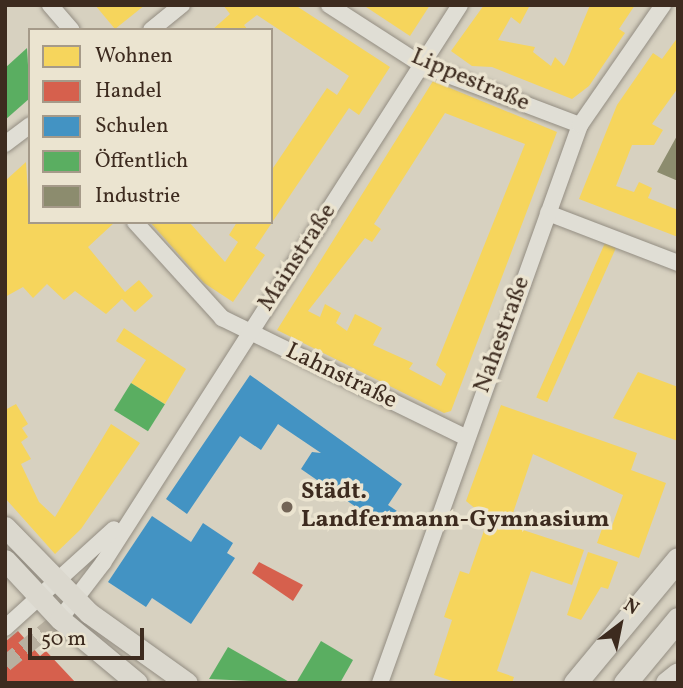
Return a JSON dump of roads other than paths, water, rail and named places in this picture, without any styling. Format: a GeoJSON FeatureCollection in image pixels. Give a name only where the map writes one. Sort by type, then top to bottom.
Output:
{"type":"FeatureCollection","features":[{"type":"Feature","properties":{"kind":"highway"},"geometry":{"type":"LineString","coordinates":[[575,683],[676,558]]}},
{"type":"Feature","properties":{"kind":"highway"},"geometry":{"type":"LineString","coordinates":[[625,683],[678,619]]}},
{"type":"Feature","properties":{"kind":"highway"},"geometry":{"type":"LineString","coordinates":[[667,683],[678,674]]}},
{"type":"Feature","properties":{"kind":"main road"},"geometry":{"type":"LineString","coordinates":[[5,527],[77,601],[187,683]]}},
{"type":"Feature","properties":{"kind":"main road"},"geometry":{"type":"LineString","coordinates":[[5,560],[60,619],[137,683]]}},
{"type":"Feature","properties":{"kind":"street"},"geometry":{"type":"LineString","coordinates":[[50,5],[70,28]]}},
{"type":"Feature","properties":{"kind":"street"},"geometry":{"type":"LineString","coordinates":[[153,28],[182,5]]}},
{"type":"Feature","properties":{"kind":"street","name":"Lippestraße"},"geometry":{"type":"LineString","coordinates":[[329,5],[422,65],[580,125]]}},
{"type":"Feature","properties":{"kind":"street","name":"Mainstraße"},"geometry":{"type":"LineString","coordinates":[[60,619],[77,601],[132,509],[251,334],[460,5]]}},
{"type":"Feature","properties":{"kind":"street","name":"Nahestraße"},"geometry":{"type":"LineString","coordinates":[[380,683],[465,437],[580,125],[663,5]]}},
{"type":"Feature","properties":{"kind":"street"},"geometry":{"type":"LineString","coordinates":[[5,144],[28,127]]}},
{"type":"Feature","properties":{"kind":"street"},"geometry":{"type":"LineString","coordinates":[[548,213],[678,263]]}},
{"type":"Feature","properties":{"kind":"street","name":"Lahnstraße"},"geometry":{"type":"LineString","coordinates":[[137,224],[222,318],[465,437]]}},
{"type":"Feature","properties":{"kind":"street","name":"Mainstraße"},"geometry":{"type":"LineString","coordinates":[[5,628],[60,584],[132,509]]}},
{"type":"Feature","properties":{"kind":"tunnel"},"geometry":{"type":"LineString","coordinates":[[5,664],[60,619]]}},
{"type":"Feature","properties":{"kind":"place","name":"Städt. Landfermann-Gymnasium"},"geometry":{"type":"Point","coordinates":[287,507]}}]}
